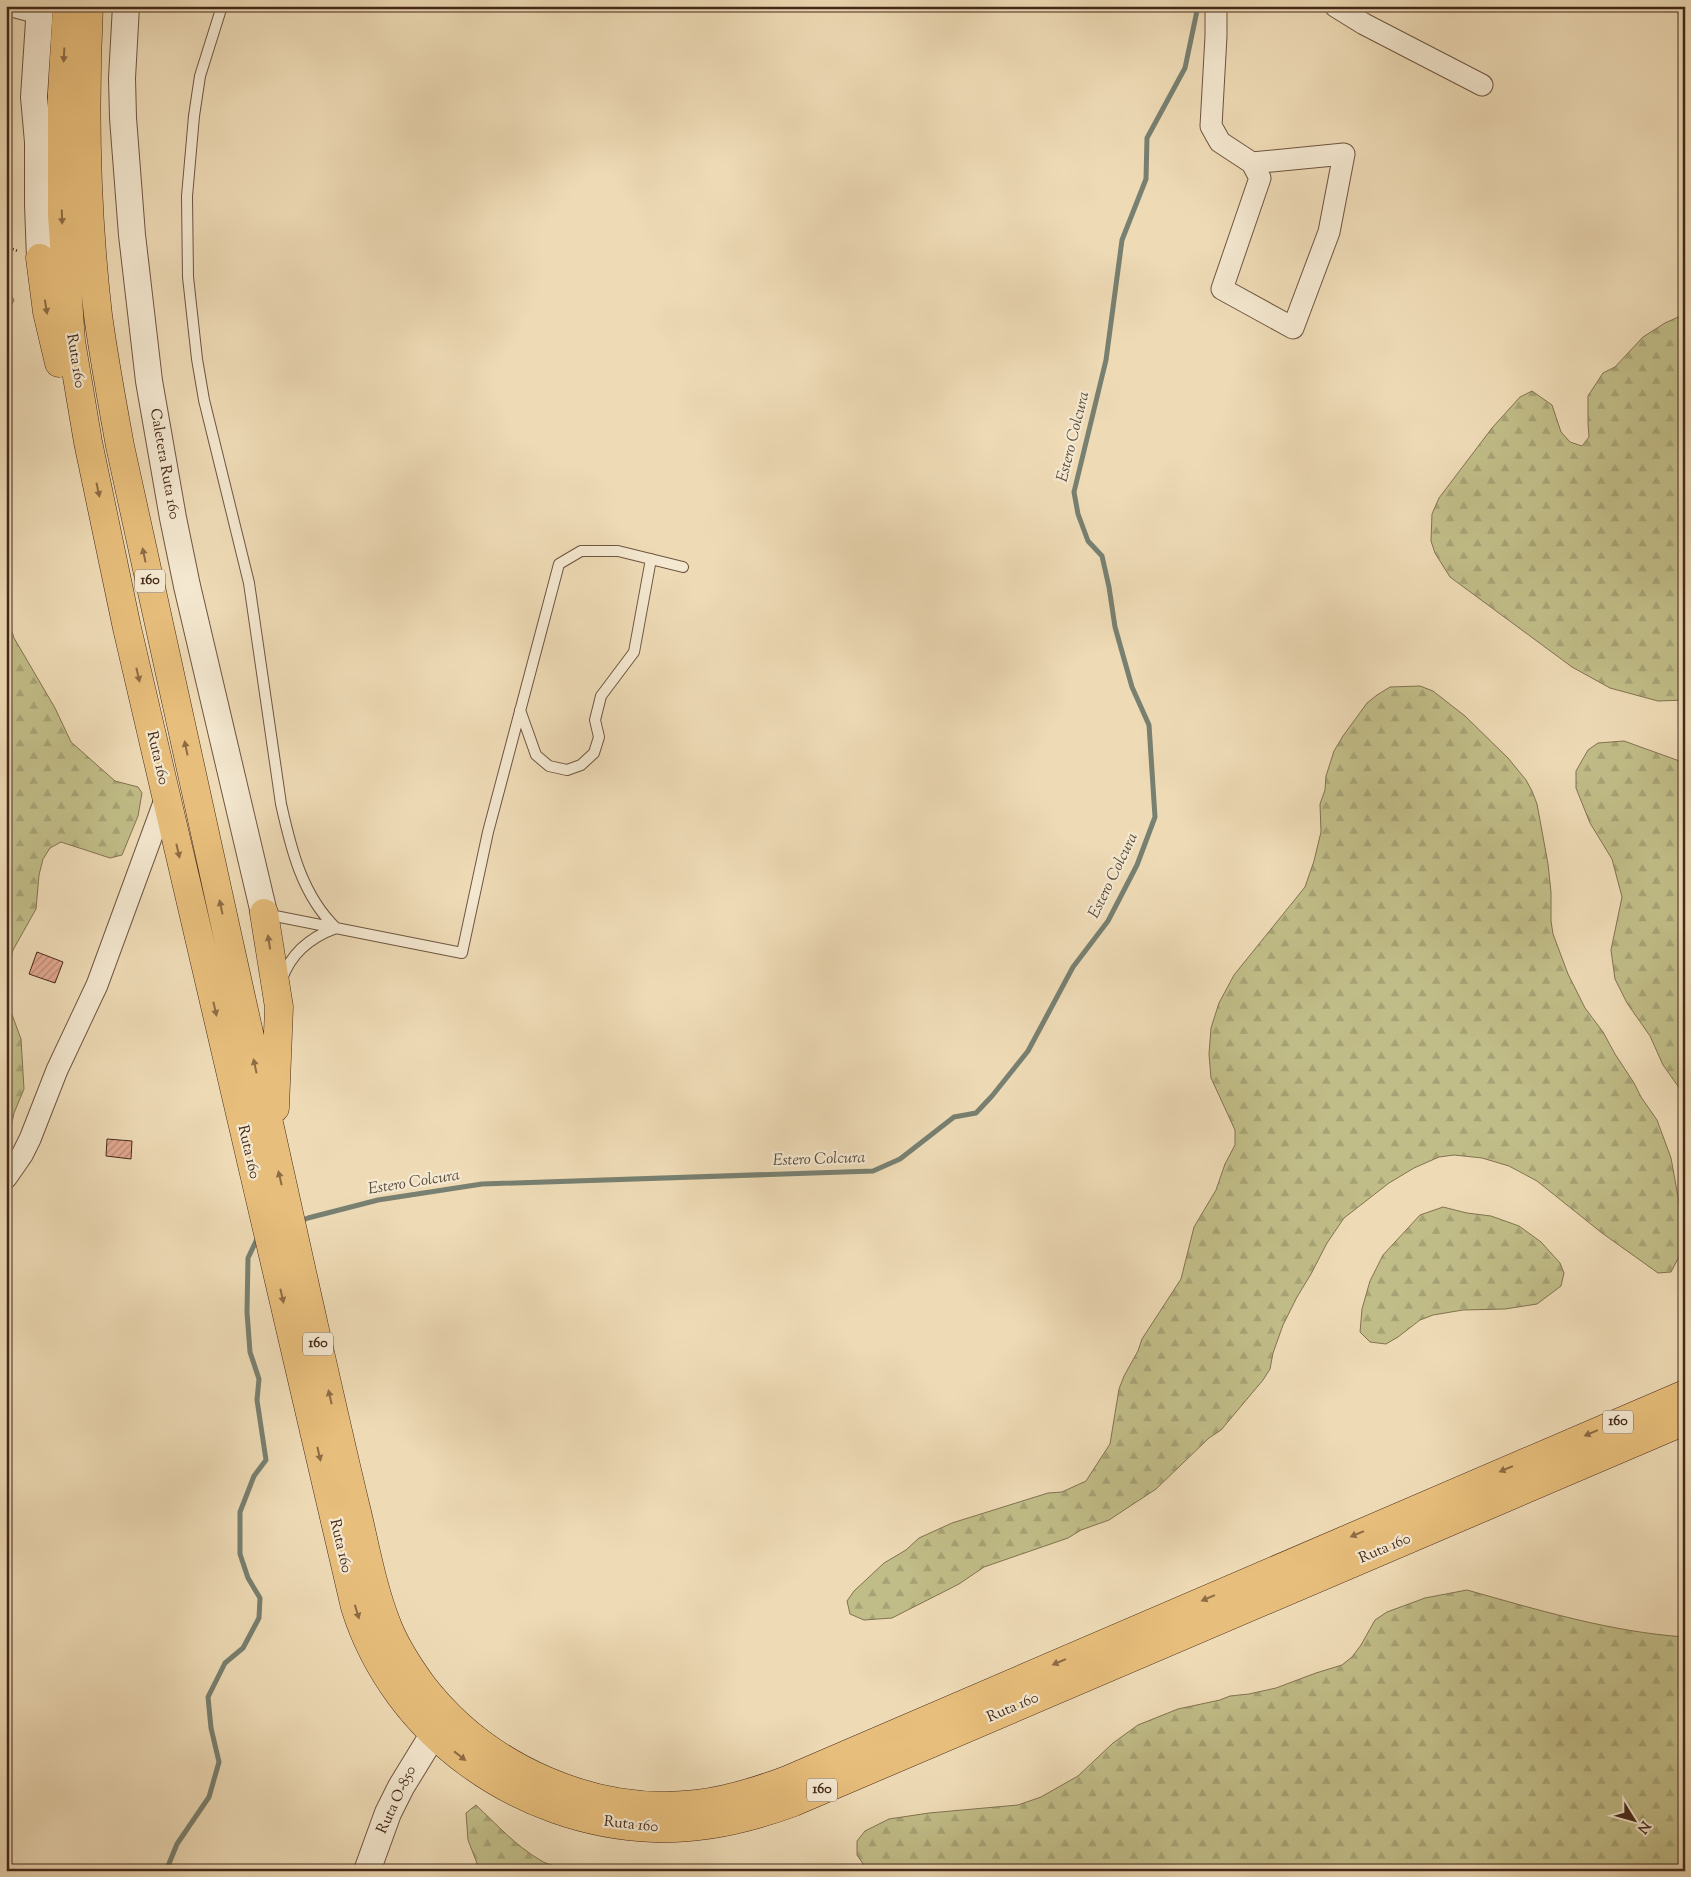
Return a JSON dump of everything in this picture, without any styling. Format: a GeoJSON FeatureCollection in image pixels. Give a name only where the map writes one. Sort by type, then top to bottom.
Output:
{"type":"FeatureCollection","features":[{"type":"Feature","properties":{"kind":"highway","name":"Ruta 160"},"geometry":{"type":"LineString","coordinates":[[67,6],[62,103],[62,224],[71,341],[88,442],[127,628],[166,797],[283,1246],[355,1607],[362,1630],[375,1657],[390,1681],[408,1705],[434,1733],[468,1762],[516,1794],[569,1815],[597,1822],[654,1828],[711,1825],[739,1820],[803,1798],[1685,1421]]}},
{"type":"Feature","properties":{"kind":"highway","name":"Ruta 160"},"geometry":{"type":"LineString","coordinates":[[89,6],[86,118],[87,183],[93,259],[108,381],[122,456],[273,1147],[275,1213]]}},
{"type":"Feature","properties":{"kind":"highway"},"geometry":{"type":"LineString","coordinates":[[40,258],[52,338],[68,391],[88,442]]}},
{"type":"Feature","properties":{"kind":"highway"},"geometry":{"type":"LineString","coordinates":[[264,913],[279,1007],[273,1147]]}},
{"type":"Feature","properties":{"kind":"highway","name":"Ruta 160"},"geometry":{"type":"LineString","coordinates":[[283,1246],[340,1444],[377,1594],[388,1627],[402,1653],[422,1685],[440,1705],[458,1724],[500,1757],[530,1774],[572,1791],[625,1803],[664,1806],[695,1804],[741,1796],[764,1789],[1685,1394]]}},
{"type":"Feature","properties":{"kind":"street"},"geometry":{"type":"LineString","coordinates":[[12,6],[40,9],[34,97],[38,142],[40,258]]}},
{"type":"Feature","properties":{"kind":"street","name":"Caletera Ruta 160"},"geometry":{"type":"LineString","coordinates":[[126,6],[122,68],[124,118],[132,235],[149,382],[183,567],[264,913]]}},
{"type":"Feature","properties":{"kind":"street"},"geometry":{"type":"LineString","coordinates":[[1216,6],[1211,126],[1220,142],[1252,163],[1260,178],[1222,289],[1292,328],[1329,232],[1344,154],[1252,163]]}},
{"type":"Feature","properties":{"kind":"street"},"geometry":{"type":"LineString","coordinates":[[1335,6],[1364,24],[1482,85]]}},
{"type":"Feature","properties":{"kind":"street"},"geometry":{"type":"LineString","coordinates":[[6,1178],[22,1155],[30,1139],[56,1070],[97,985],[166,797]]}},
{"type":"Feature","properties":{"kind":"street","name":"Ruta O-850"},"geometry":{"type":"LineString","coordinates":[[367,1871],[388,1813],[401,1786],[434,1733]]}},
{"type":"Feature","properties":{"kind":"lane"},"geometry":{"type":"LineString","coordinates":[[222,6],[200,76],[190,156],[186,236],[191,318],[204,400],[248,583],[278,784],[288,833],[296,861],[311,898],[318,909],[336,928]]}},
{"type":"Feature","properties":{"kind":"lane"},"geometry":{"type":"LineString","coordinates":[[264,913],[462,953],[488,832],[559,564],[581,551],[618,551],[683,567]]}},
{"type":"Feature","properties":{"kind":"lane"},"geometry":{"type":"LineString","coordinates":[[520,710],[536,755],[549,766],[567,770],[581,765],[594,753],[599,737],[595,720],[601,696],[634,652],[651,559]]}},
{"type":"Feature","properties":{"kind":"lane"},"geometry":{"type":"LineString","coordinates":[[279,1007],[280,986],[284,972],[291,960],[311,940],[336,928]]}},
{"type":"Feature","properties":{"kind":"green space"},"geometry":{"type":"Polygon","coordinates":[[[6,288],[14,300],[6,317],[6,288]]]}},
{"type":"Feature","properties":{"kind":"green space"},"geometry":{"type":"Polygon","coordinates":[[[1685,314],[1685,700],[1658,701],[1610,688],[1572,667],[1450,577],[1435,553],[1431,541],[1432,514],[1439,498],[1492,428],[1520,397],[1532,391],[1552,405],[1561,432],[1570,442],[1582,446],[1589,437],[1588,396],[1603,373],[1615,367],[1643,337],[1665,323],[1685,314]]]}},
{"type":"Feature","properties":{"kind":"green space"},"geometry":{"type":"Polygon","coordinates":[[[6,612],[14,638],[55,708],[71,742],[115,781],[138,787],[142,793],[138,816],[122,855],[110,858],[61,842],[50,848],[43,859],[39,875],[36,909],[13,950],[6,981],[6,612]]]}},
{"type":"Feature","properties":{"kind":"green space"},"geometry":{"type":"Polygon","coordinates":[[[1420,686],[1433,691],[1465,716],[1508,758],[1526,780],[1532,791],[1537,804],[1548,864],[1553,934],[1568,974],[1585,1008],[1603,1032],[1641,1097],[1657,1120],[1671,1158],[1682,1219],[1683,1249],[1671,1272],[1658,1273],[1602,1233],[1537,1181],[1509,1166],[1482,1158],[1454,1155],[1439,1157],[1414,1168],[1389,1183],[1344,1218],[1327,1243],[1283,1325],[1273,1353],[1270,1369],[1263,1380],[1221,1430],[1209,1438],[1156,1489],[1109,1520],[1081,1530],[1068,1538],[984,1567],[959,1584],[892,1618],[864,1620],[850,1614],[847,1601],[854,1591],[884,1563],[906,1550],[919,1538],[952,1523],[1048,1493],[1062,1492],[1086,1481],[1110,1444],[1119,1389],[1124,1376],[1138,1351],[1142,1339],[1181,1279],[1194,1227],[1216,1190],[1225,1164],[1235,1145],[1235,1130],[1211,1078],[1209,1054],[1211,1028],[1219,1003],[1234,975],[1305,887],[1321,832],[1320,804],[1325,790],[1326,776],[1334,751],[1343,736],[1367,703],[1377,695],[1390,687],[1420,686]]]}},
{"type":"Feature","properties":{"kind":"green space"},"geometry":{"type":"Polygon","coordinates":[[[1624,741],[1685,763],[1685,1096],[1663,1065],[1650,1036],[1627,1003],[1615,979],[1611,950],[1622,897],[1612,859],[1590,823],[1576,788],[1576,771],[1588,750],[1598,743],[1624,741]]]}},
{"type":"Feature","properties":{"kind":"green space"},"geometry":{"type":"Polygon","coordinates":[[[6,998],[21,1039],[24,1089],[14,1113],[6,1152],[6,998]]]}},
{"type":"Feature","properties":{"kind":"green space"},"geometry":{"type":"Polygon","coordinates":[[[1443,1207],[1491,1216],[1519,1226],[1541,1242],[1560,1263],[1564,1273],[1561,1286],[1537,1304],[1505,1309],[1463,1310],[1433,1315],[1420,1320],[1386,1344],[1370,1342],[1360,1332],[1362,1309],[1370,1281],[1383,1255],[1420,1215],[1443,1207]]]}},
{"type":"Feature","properties":{"kind":"green space"},"geometry":{"type":"Polygon","coordinates":[[[1467,1590],[1602,1625],[1685,1637],[1685,1871],[868,1871],[857,1855],[857,1841],[865,1831],[889,1819],[929,1813],[1018,1805],[1041,1797],[1078,1776],[1113,1743],[1138,1725],[1178,1709],[1230,1696],[1276,1688],[1342,1665],[1352,1657],[1361,1645],[1375,1620],[1387,1612],[1425,1598],[1467,1590]]]}},
{"type":"Feature","properties":{"kind":"green space"},"geometry":{"type":"Polygon","coordinates":[[[476,1805],[531,1854],[543,1862],[569,1871],[480,1871],[468,1840],[466,1813],[476,1805]]]}},
{"type":"Feature","properties":{"kind":"building"},"geometry":{"type":"Polygon","coordinates":[[[37,952],[63,962],[55,983],[29,974],[37,952]]]}},
{"type":"Feature","properties":{"kind":"building"},"geometry":{"type":"Polygon","coordinates":[[[107,1139],[132,1141],[131,1159],[106,1156],[107,1139]]]}},
{"type":"Feature","properties":{"kind":"waterway","name":"Estero Colcura"},"geometry":{"type":"LineString","coordinates":[[299,1222],[378,1200],[482,1184],[873,1171],[900,1159],[954,1117],[976,1113],[1028,1051],[1073,967],[1108,921],[1137,865],[1155,817],[1149,725],[1132,687],[1115,627],[1102,556],[1088,541],[1078,514],[1074,492],[1106,360],[1122,240],[1146,179],[1147,138],[1185,68],[1198,6]]}},
{"type":"Feature","properties":{"kind":"waterway","name":"Estero Colcura"},"geometry":{"type":"LineString","coordinates":[[166,1871],[177,1844],[209,1797],[219,1762],[211,1728],[208,1697],[225,1663],[243,1648],[259,1618],[260,1598],[248,1578],[240,1554],[240,1512],[254,1476],[266,1460],[257,1400],[259,1379],[250,1352],[247,1312],[248,1258],[257,1239],[261,1237]]}}]}
